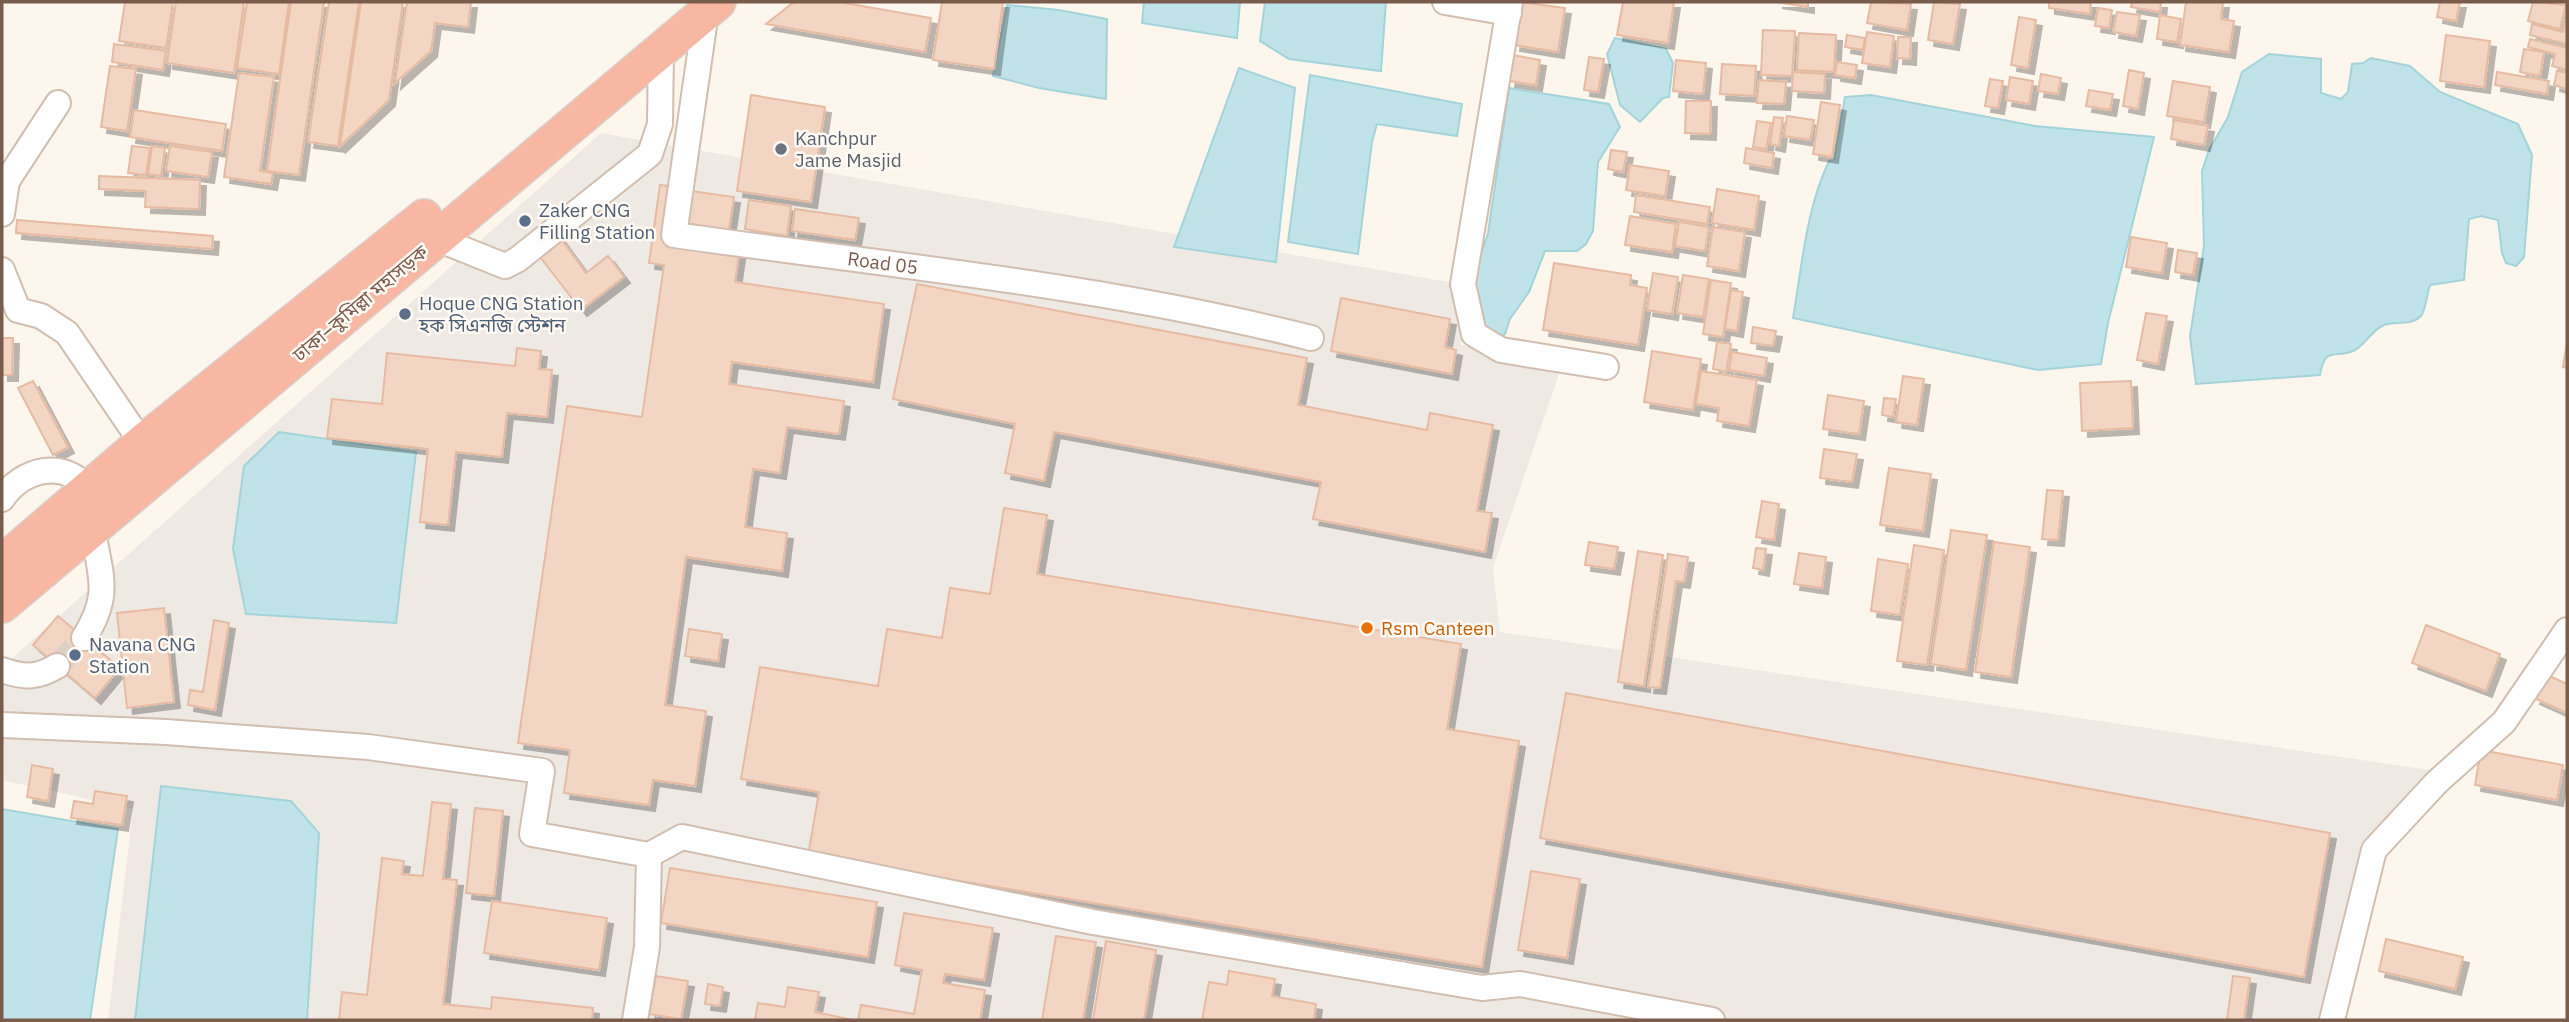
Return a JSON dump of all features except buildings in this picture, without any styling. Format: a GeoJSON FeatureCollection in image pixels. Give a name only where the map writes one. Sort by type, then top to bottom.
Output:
{"type":"FeatureCollection","features":[{"type":"Feature","properties":{"kind":"highway","name":"ঢাকা–কুমিল্লা মহাসড়ক"},"geometry":{"type":"LineString","coordinates":[[2,605],[661,50],[702,5]]}},
{"type":"Feature","properties":{"kind":"highway","name":"ঢাকা–কুমিল্লা মহাসড়ক"},"geometry":{"type":"LineString","coordinates":[[2,563],[142,443],[702,5]]}},
{"type":"Feature","properties":{"kind":"street"},"geometry":{"type":"LineString","coordinates":[[1445,2],[1510,7],[1463,284],[1474,334],[1501,350],[1606,367]]}},
{"type":"Feature","properties":{"kind":"street","name":"Road 05"},"geometry":{"type":"LineString","coordinates":[[702,5],[674,236],[1047,285],[1246,322],[1311,338]]}},
{"type":"Feature","properties":{"kind":"street"},"geometry":{"type":"LineString","coordinates":[[435,238],[505,266],[517,260],[650,154],[660,124],[661,50]]}},
{"type":"Feature","properties":{"kind":"street"},"geometry":{"type":"LineString","coordinates":[[2,214],[7,181],[58,103]]}},
{"type":"Feature","properties":{"kind":"street"},"geometry":{"type":"LineString","coordinates":[[2,270],[18,310],[41,316],[67,333],[142,443]]}},
{"type":"Feature","properties":{"kind":"street"},"geometry":{"type":"LineString","coordinates":[[2,499],[7,490],[44,470],[60,470],[78,476],[87,489]]}},
{"type":"Feature","properties":{"kind":"street"},"geometry":{"type":"LineString","coordinates":[[84,638],[95,621],[104,594],[93,531]]}},
{"type":"Feature","properties":{"kind":"street"},"geometry":{"type":"LineString","coordinates":[[2332,1020],[2374,850],[2437,782],[2504,722],[2567,630]]}},
{"type":"Feature","properties":{"kind":"street"},"geometry":{"type":"LineString","coordinates":[[2,670],[24,677],[39,677],[57,666]]}},
{"type":"Feature","properties":{"kind":"street"},"geometry":{"type":"LineString","coordinates":[[2,725],[166,732],[368,747],[542,771],[532,834],[649,855],[682,837],[1106,925],[1482,988],[1520,984],[1712,1020]]}},
{"type":"Feature","properties":{"kind":"street"},"geometry":{"type":"LineString","coordinates":[[635,1020],[647,947],[649,855]]}},
{"type":"Feature","properties":{"kind":"shaded area"},"geometry":{"type":"Polygon","coordinates":[[[601,133],[1471,286],[1461,345],[1561,368],[1493,568],[1500,632],[2429,770],[2348,928],[2319,1020],[108,1020],[133,809],[2,780],[2,667],[601,133]]]}},
{"type":"Feature","properties":{"kind":"water"},"geometry":{"type":"Polygon","coordinates":[[[1144,2],[1240,2],[1237,38],[1142,23],[1144,2]]]}},
{"type":"Feature","properties":{"kind":"water"},"geometry":{"type":"Polygon","coordinates":[[[1265,2],[1386,2],[1381,71],[1289,59],[1260,41],[1265,2]]]}},
{"type":"Feature","properties":{"kind":"water"},"geometry":{"type":"Polygon","coordinates":[[[1007,5],[1059,10],[1107,19],[1106,99],[1039,88],[993,76],[1007,5]]]}},
{"type":"Feature","properties":{"kind":"water"},"geometry":{"type":"Polygon","coordinates":[[[1615,38],[1666,49],[1673,63],[1669,97],[1663,98],[1640,122],[1620,105],[1607,54],[1615,38]]]}},
{"type":"Feature","properties":{"kind":"water"},"geometry":{"type":"Polygon","coordinates":[[[2269,54],[2321,59],[2321,93],[2341,99],[2348,92],[2352,64],[2363,63],[2371,58],[2410,66],[2440,92],[2518,124],[2532,155],[2524,257],[2516,266],[2506,263],[2502,253],[2498,220],[2481,216],[2469,219],[2464,280],[2430,285],[2424,310],[2417,319],[2384,325],[2355,350],[2329,356],[2322,365],[2320,375],[2196,384],[2190,336],[2204,246],[2202,171],[2209,150],[2228,117],[2242,72],[2269,54]]]}},
{"type":"Feature","properties":{"kind":"water"},"geometry":{"type":"Polygon","coordinates":[[[1239,68],[1295,88],[1276,262],[1174,247],[1239,68]]]}},
{"type":"Feature","properties":{"kind":"water"},"geometry":{"type":"Polygon","coordinates":[[[1310,75],[1462,104],[1457,136],[1377,124],[1372,142],[1358,254],[1288,242],[1310,75]]]}},
{"type":"Feature","properties":{"kind":"water"},"geometry":{"type":"Polygon","coordinates":[[[1509,88],[1609,104],[1620,127],[1598,162],[1593,231],[1586,244],[1577,251],[1545,251],[1529,292],[1510,319],[1505,334],[1499,338],[1487,337],[1470,283],[1488,234],[1509,88]]]}},
{"type":"Feature","properties":{"kind":"water"},"geometry":{"type":"Polygon","coordinates":[[[1871,95],[2035,126],[2154,137],[2108,323],[2101,364],[2038,370],[1793,318],[1810,218],[1821,179],[1829,161],[1834,160],[1845,97],[1871,95]]]}},
{"type":"Feature","properties":{"kind":"water"},"geometry":{"type":"Polygon","coordinates":[[[279,432],[416,452],[396,623],[246,614],[233,549],[244,466],[279,432]]]}},
{"type":"Feature","properties":{"kind":"water"},"geometry":{"type":"Polygon","coordinates":[[[161,786],[291,801],[319,833],[307,1020],[135,1020],[161,786]]]}},
{"type":"Feature","properties":{"kind":"water"},"geometry":{"type":"Polygon","coordinates":[[[2,809],[118,829],[90,1020],[2,1020],[2,809]]]}},
{"type":"Feature","properties":{"kind":"tunnel"},"geometry":{"type":"LineString","coordinates":[[57,666],[84,638]]}},
{"type":"Feature","properties":{"kind":"place","name":"Kanchpur Jame Masjid"},"geometry":{"type":"Point","coordinates":[781,149]}},
{"type":"Feature","properties":{"kind":"place","name":"Zaker CNG Filling Station"},"geometry":{"type":"Point","coordinates":[525,221]}},
{"type":"Feature","properties":{"kind":"place","name":"Hoque CNG Station হক সিএনজি স্টেশন"},"geometry":{"type":"Point","coordinates":[405,314]}},
{"type":"Feature","properties":{"kind":"place","name":"Rsm Canteen"},"geometry":{"type":"Point","coordinates":[1367,628]}},
{"type":"Feature","properties":{"kind":"place","name":"Navana CNG Station"},"geometry":{"type":"Point","coordinates":[75,655]}}]}
